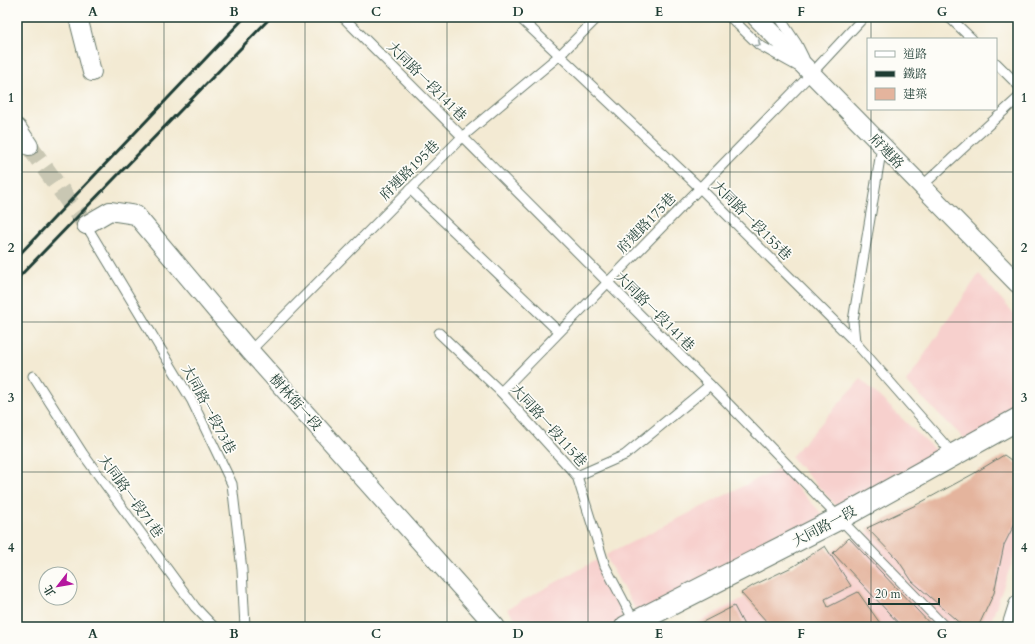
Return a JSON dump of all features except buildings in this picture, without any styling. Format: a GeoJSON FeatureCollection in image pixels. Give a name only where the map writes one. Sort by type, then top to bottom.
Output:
{"type":"FeatureCollection","features":[{"type":"Feature","properties":{"kind":"street"},"geometry":{"type":"LineString","coordinates":[[78,17],[92,72]]}},
{"type":"Feature","properties":{"kind":"street","name":"府連路"},"geometry":{"type":"LineString","coordinates":[[756,17],[1018,284]]}},
{"type":"Feature","properties":{"kind":"street"},"geometry":{"type":"LineString","coordinates":[[17,128],[29,146]]}},
{"type":"Feature","properties":{"kind":"street","name":"樹林街一段"},"geometry":{"type":"LineString","coordinates":[[86,225],[110,211],[136,215],[250,351],[496,627]]}},
{"type":"Feature","properties":{"kind":"street","name":"大同路一段"},"geometry":{"type":"LineString","coordinates":[[631,625],[840,518],[1018,418]]}},
{"type":"Feature","properties":{"kind":"street"},"geometry":{"type":"LineString","coordinates":[[1012,627],[1018,605]]}},
{"type":"Feature","properties":{"kind":"lane","name":"大同路一段141巷"},"geometry":{"type":"LineString","coordinates":[[343,17],[710,385],[945,627]]}},
{"type":"Feature","properties":{"kind":"lane","name":"大同路一段155巷"},"geometry":{"type":"LineString","coordinates":[[519,17],[560,54],[700,188],[855,342],[953,454]]}},
{"type":"Feature","properties":{"kind":"lane","name":"府連路195巷"},"geometry":{"type":"LineString","coordinates":[[250,351],[462,137],[560,54],[598,17]]}},
{"type":"Feature","properties":{"kind":"lane"},"geometry":{"type":"LineString","coordinates":[[730,17],[759,45],[812,73]]}},
{"type":"Feature","properties":{"kind":"lane"},"geometry":{"type":"LineString","coordinates":[[779,17],[797,44],[812,73]]}},
{"type":"Feature","properties":{"kind":"lane","name":"府連路175巷"},"geometry":{"type":"LineString","coordinates":[[501,392],[812,73],[864,17]]}},
{"type":"Feature","properties":{"kind":"lane"},"geometry":{"type":"LineString","coordinates":[[947,17],[971,38]]}},
{"type":"Feature","properties":{"kind":"lane"},"geometry":{"type":"LineString","coordinates":[[997,64],[1018,85]]}},
{"type":"Feature","properties":{"kind":"lane"},"geometry":{"type":"LineString","coordinates":[[922,186],[1018,98]]}},
{"type":"Feature","properties":{"kind":"lane"},"geometry":{"type":"LineString","coordinates":[[855,342],[853,321],[882,146]]}},
{"type":"Feature","properties":{"kind":"lane"},"geometry":{"type":"LineString","coordinates":[[410,189],[559,332]]}},
{"type":"Feature","properties":{"kind":"lane","name":"大同路一段73巷"},"geometry":{"type":"LineString","coordinates":[[86,225],[192,401],[232,484],[242,570],[245,627]]}},
{"type":"Feature","properties":{"kind":"lane","name":"大同路一段115巷"},"geometry":{"type":"LineString","coordinates":[[439,333],[501,392],[578,476],[606,566],[631,625]]}},
{"type":"Feature","properties":{"kind":"lane","name":"大同路一段71巷"},"geometry":{"type":"LineString","coordinates":[[33,376],[83,454],[195,608],[214,627]]}},
{"type":"Feature","properties":{"kind":"lane"},"geometry":{"type":"LineString","coordinates":[[578,476],[624,455],[710,385]]}},
{"type":"Feature","properties":{"kind":"shaded area"},"geometry":{"type":"Polygon","coordinates":[[[979,274],[1018,318],[1018,422],[974,448],[906,382],[979,274]]]}},
{"type":"Feature","properties":{"kind":"shaded area"},"geometry":{"type":"Polygon","coordinates":[[[861,379],[942,457],[840,510],[791,457],[861,379]]]}},
{"type":"Feature","properties":{"kind":"shaded area"},"geometry":{"type":"Polygon","coordinates":[[[1005,459],[1018,463],[1018,546],[989,627],[689,627],[1005,459]]]}},
{"type":"Feature","properties":{"kind":"shaded area"},"geometry":{"type":"Polygon","coordinates":[[[779,468],[825,517],[638,614],[610,565],[606,555],[779,468]]]}},
{"type":"Feature","properties":{"kind":"shaded area"},"geometry":{"type":"Polygon","coordinates":[[[597,560],[598,566],[627,621],[614,627],[523,627],[507,609],[597,560]]]}},
{"type":"Feature","properties":{"kind":"tunnel"},"geometry":{"type":"LineString","coordinates":[[29,146],[86,225]]}},
{"type":"Feature","properties":{"kind":"railway"},"geometry":{"type":"LineString","coordinates":[[17,257],[245,17]]}},
{"type":"Feature","properties":{"kind":"railway"},"geometry":{"type":"LineString","coordinates":[[17,279],[271,17]]}}]}
